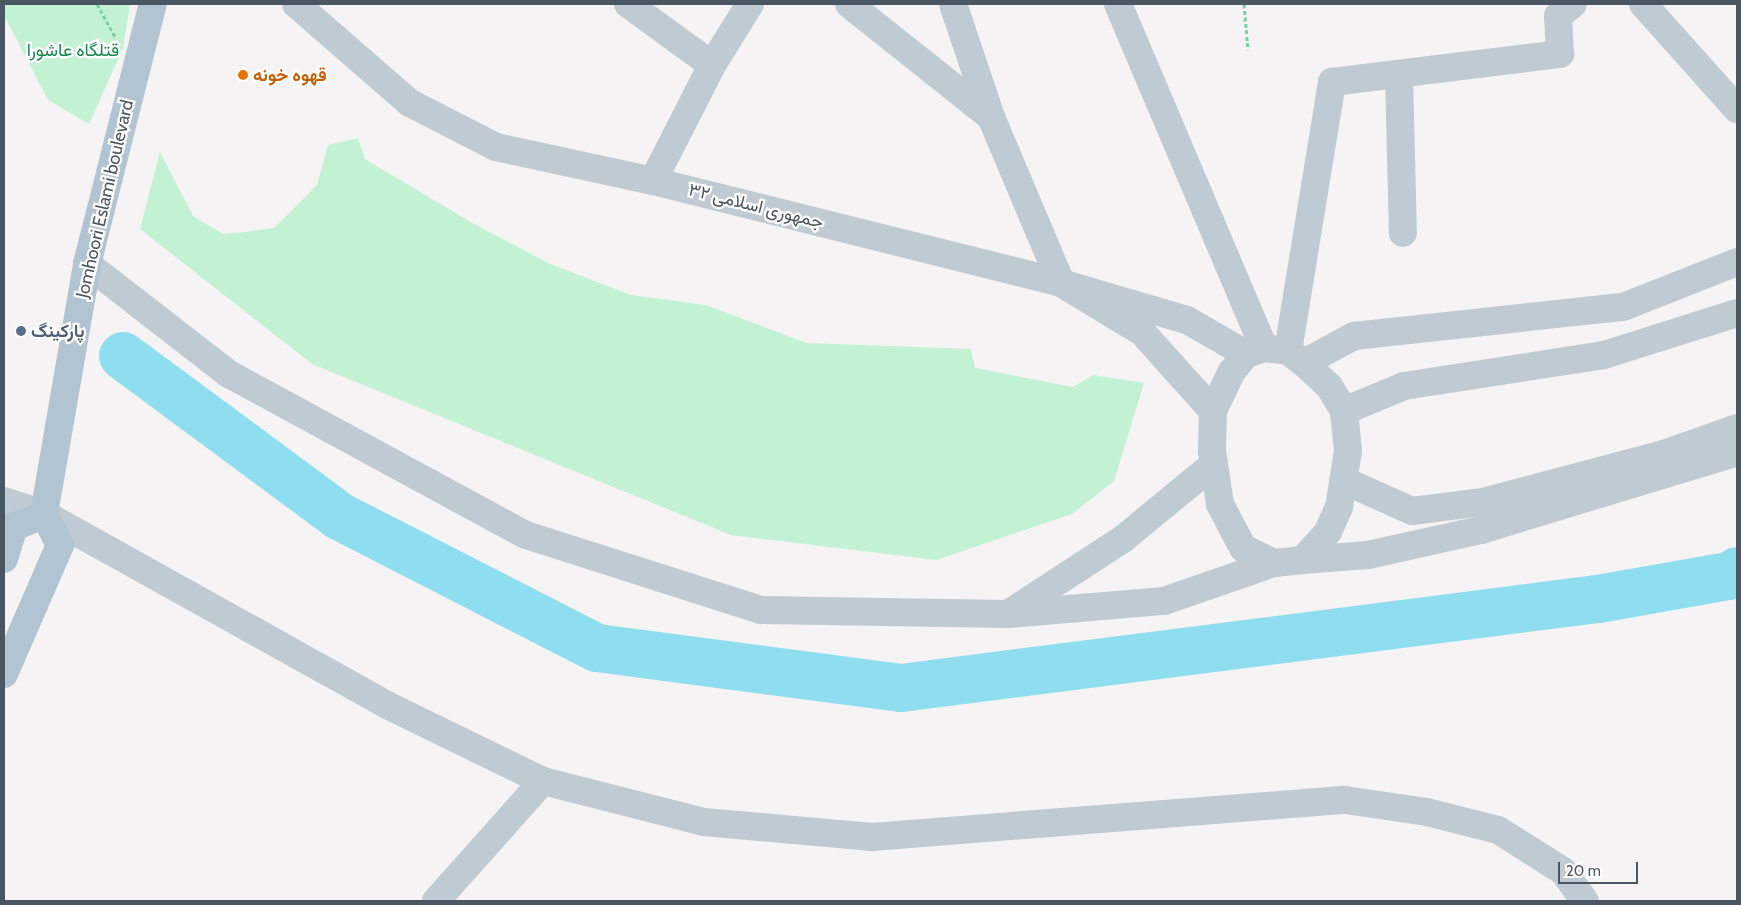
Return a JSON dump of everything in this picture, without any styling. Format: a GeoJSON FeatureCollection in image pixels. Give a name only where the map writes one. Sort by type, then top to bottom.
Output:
{"type":"FeatureCollection","features":[{"type":"Feature","properties":{"kind":"main road","name":"Jomhoori Eslami boulevard"},"geometry":{"type":"LineString","coordinates":[[44,514],[87,264],[153,4]]}},
{"type":"Feature","properties":{"kind":"main road"},"geometry":{"type":"LineString","coordinates":[[4,559],[14,527],[44,514],[60,545],[4,674]]}},
{"type":"Feature","properties":{"kind":"street","name":"جمهوری اسلامی ۳۲"},"geometry":{"type":"LineString","coordinates":[[296,4],[410,103],[496,147],[653,181],[1061,283],[1187,320],[1276,354]]}},
{"type":"Feature","properties":{"kind":"street"},"geometry":{"type":"LineString","coordinates":[[628,4],[712,65]]}},
{"type":"Feature","properties":{"kind":"street"},"geometry":{"type":"LineString","coordinates":[[653,181],[712,65],[750,4]]}},
{"type":"Feature","properties":{"kind":"street"},"geometry":{"type":"LineString","coordinates":[[849,4],[991,117]]}},
{"type":"Feature","properties":{"kind":"street"},"geometry":{"type":"LineString","coordinates":[[953,4],[991,117],[1061,283],[1142,332],[1213,410]]}},
{"type":"Feature","properties":{"kind":"street"},"geometry":{"type":"LineString","coordinates":[[1118,4],[1276,354],[1329,386],[1344,411],[1348,451],[1345,481],[1339,507],[1328,532],[1303,560]]}},
{"type":"Feature","properties":{"kind":"street"},"geometry":{"type":"LineString","coordinates":[[1276,354],[1332,82],[1560,54],[1558,16],[1573,4]]}},
{"type":"Feature","properties":{"kind":"street"},"geometry":{"type":"LineString","coordinates":[[1643,4],[1737,109]]}},
{"type":"Feature","properties":{"kind":"street"},"geometry":{"type":"LineString","coordinates":[[1399,74],[1403,233]]}},
{"type":"Feature","properties":{"kind":"street"},"geometry":{"type":"LineString","coordinates":[[1274,563],[1244,548],[1220,504],[1214,464],[1213,410],[1231,373],[1276,354],[1354,336],[1624,307],[1737,262]]}},
{"type":"Feature","properties":{"kind":"street"},"geometry":{"type":"LineString","coordinates":[[87,264],[230,374],[526,535],[760,610],[1008,614],[1164,601],[1274,563],[1368,556],[1482,530],[1737,452]]}},
{"type":"Feature","properties":{"kind":"street"},"geometry":{"type":"LineString","coordinates":[[1344,411],[1404,386],[1604,355],[1737,313]]}},
{"type":"Feature","properties":{"kind":"street"},"geometry":{"type":"LineString","coordinates":[[1345,481],[1412,511],[1483,502],[1664,454],[1737,428]]}},
{"type":"Feature","properties":{"kind":"street"},"geometry":{"type":"LineString","coordinates":[[1008,614],[1122,539],[1214,464]]}},
{"type":"Feature","properties":{"kind":"street"},"geometry":{"type":"LineString","coordinates":[[4,501],[44,514],[387,705],[543,781],[704,822],[872,836],[1345,800],[1427,812],[1498,830],[1563,871],[1585,901]]}},
{"type":"Feature","properties":{"kind":"street"},"geometry":{"type":"LineString","coordinates":[[436,901],[543,781]]}},
{"type":"Feature","properties":{"kind":"path"},"geometry":{"type":"LineString","coordinates":[[1244,4],[1248,50]]}},
{"type":"Feature","properties":{"kind":"green space","name":"قتلگاه عاشورا"},"geometry":{"type":"Polygon","coordinates":[[[4,4],[130,4],[123,48],[89,124],[48,100],[4,15],[4,4]]]}},
{"type":"Feature","properties":{"kind":"green space"},"geometry":{"type":"Polygon","coordinates":[[[358,138],[365,159],[474,224],[550,264],[631,295],[706,305],[806,343],[971,349],[975,368],[1073,387],[1093,375],[1144,383],[1114,481],[1072,514],[936,560],[731,535],[312,364],[140,229],[160,152],[193,216],[223,234],[274,228],[317,185],[328,145],[358,138]]]}},
{"type":"Feature","properties":{"kind":"waterway"},"geometry":{"type":"LineString","coordinates":[[123,356],[339,516],[597,648],[901,688],[1598,599],[1729,576],[1737,571]]}},
{"type":"Feature","properties":{"kind":"place","name":"قهوه خونه"},"geometry":{"type":"Point","coordinates":[243,75]}},
{"type":"Feature","properties":{"kind":"place","name":"پارکینگ"},"geometry":{"type":"Point","coordinates":[21,331]}}]}
